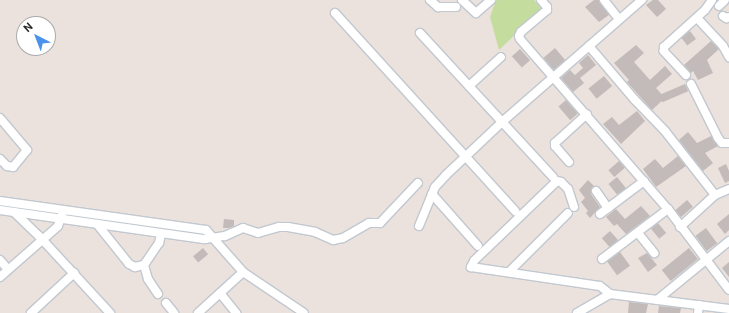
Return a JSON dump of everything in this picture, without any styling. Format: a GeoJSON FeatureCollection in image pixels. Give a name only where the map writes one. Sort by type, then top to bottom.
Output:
{"type":"FeatureCollection","features":[{"type":"Feature","properties":{"kind":"street"},"geometry":{"type":"LineString","coordinates":[[430,0],[438,7],[456,7]]}},
{"type":"Feature","properties":{"kind":"street"},"geometry":{"type":"LineString","coordinates":[[462,0],[476,13],[491,0]]}},
{"type":"Feature","properties":{"kind":"street"},"geometry":{"type":"LineString","coordinates":[[541,0],[547,7],[547,10],[519,36],[524,44],[587,114],[668,209],[680,227],[729,290]]}},
{"type":"Feature","properties":{"kind":"street"},"geometry":{"type":"LineString","coordinates":[[604,0],[619,19]]}},
{"type":"Feature","properties":{"kind":"street"},"geometry":{"type":"LineString","coordinates":[[419,226],[435,187],[446,175],[502,122],[642,0]]}},
{"type":"Feature","properties":{"kind":"street"},"geometry":{"type":"LineString","coordinates":[[686,75],[664,51],[664,47],[696,18],[712,0]]}},
{"type":"Feature","properties":{"kind":"street"},"geometry":{"type":"LineString","coordinates":[[335,13],[515,211]]}},
{"type":"Feature","properties":{"kind":"street"},"geometry":{"type":"LineString","coordinates":[[696,18],[723,46],[729,57]]}},
{"type":"Feature","properties":{"kind":"street"},"geometry":{"type":"LineString","coordinates":[[420,33],[553,177]]}},
{"type":"Feature","properties":{"kind":"street"},"geometry":{"type":"LineString","coordinates":[[589,46],[635,100],[665,131],[715,195]]}},
{"type":"Feature","properties":{"kind":"street"},"geometry":{"type":"LineString","coordinates":[[469,86],[501,57]]}},
{"type":"Feature","properties":{"kind":"street"},"geometry":{"type":"LineString","coordinates":[[691,84],[718,138],[722,143],[729,143]]}},
{"type":"Feature","properties":{"kind":"street"},"geometry":{"type":"LineString","coordinates":[[570,162],[555,146],[555,142],[587,114]]}},
{"type":"Feature","properties":{"kind":"street"},"geometry":{"type":"LineString","coordinates":[[0,118],[27,150],[13,167],[7,166],[0,159]]}},
{"type":"Feature","properties":{"kind":"street"},"geometry":{"type":"LineString","coordinates":[[509,272],[571,210],[568,189],[561,182],[557,181],[474,261],[471,267],[600,286],[610,294],[657,300],[699,309],[729,308]]}},
{"type":"Feature","properties":{"kind":"street"},"geometry":{"type":"LineString","coordinates":[[600,214],[644,181]]}},
{"type":"Feature","properties":{"kind":"street"},"geometry":{"type":"LineString","coordinates":[[0,210],[60,221],[97,224],[205,239],[225,236],[243,228],[258,233],[279,227],[288,227],[315,232],[328,239],[337,240],[369,223],[380,223],[418,183]]}},
{"type":"Feature","properties":{"kind":"street"},"geometry":{"type":"LineString","coordinates":[[680,227],[715,195],[729,189]]}},
{"type":"Feature","properties":{"kind":"street"},"geometry":{"type":"LineString","coordinates":[[596,191],[608,208]]}},
{"type":"Feature","properties":{"kind":"street"},"geometry":{"type":"LineString","coordinates":[[432,194],[478,246]]}},
{"type":"Feature","properties":{"kind":"street"},"geometry":{"type":"LineString","coordinates":[[0,201],[206,230],[215,238],[243,272],[304,313]]}},
{"type":"Feature","properties":{"kind":"street"},"geometry":{"type":"LineString","coordinates":[[602,260],[668,209]]}},
{"type":"Feature","properties":{"kind":"street"},"geometry":{"type":"LineString","coordinates":[[60,221],[64,210]]}},
{"type":"Feature","properties":{"kind":"street"},"geometry":{"type":"LineString","coordinates":[[14,212],[41,238],[107,312]]}},
{"type":"Feature","properties":{"kind":"street"},"geometry":{"type":"LineString","coordinates":[[0,277],[41,238],[54,222],[60,221]]}},
{"type":"Feature","properties":{"kind":"street"},"geometry":{"type":"LineString","coordinates":[[97,224],[129,264],[135,267],[144,265],[159,243],[161,234]]}},
{"type":"Feature","properties":{"kind":"street"},"geometry":{"type":"LineString","coordinates":[[638,233],[654,253]]}},
{"type":"Feature","properties":{"kind":"street"},"geometry":{"type":"LineString","coordinates":[[2,266],[41,238]]}},
{"type":"Feature","properties":{"kind":"street"},"geometry":{"type":"LineString","coordinates":[[657,300],[729,241]]}},
{"type":"Feature","properties":{"kind":"street"},"geometry":{"type":"LineString","coordinates":[[144,265],[148,279],[158,294]]}},
{"type":"Feature","properties":{"kind":"street"},"geometry":{"type":"LineString","coordinates":[[198,313],[243,272]]}},
{"type":"Feature","properties":{"kind":"street"},"geometry":{"type":"LineString","coordinates":[[31,313],[74,274]]}},
{"type":"Feature","properties":{"kind":"street"},"geometry":{"type":"LineString","coordinates":[[220,293],[236,313]]}},
{"type":"Feature","properties":{"kind":"street"},"geometry":{"type":"LineString","coordinates":[[577,313],[610,294]]}},
{"type":"Feature","properties":{"kind":"street"},"geometry":{"type":"LineString","coordinates":[[166,303],[174,313]]}},
{"type":"Feature","properties":{"kind":"green space"},"geometry":{"type":"Polygon","coordinates":[[[496,0],[534,0],[542,9],[499,50],[490,17],[496,0]]]}},
{"type":"Feature","properties":{"kind":"building"},"geometry":{"type":"Polygon","coordinates":[[[594,0],[599,0],[609,15],[599,22],[585,7],[594,0]]]}},
{"type":"Feature","properties":{"kind":"building"},"geometry":{"type":"Polygon","coordinates":[[[653,0],[658,0],[666,9],[657,17],[646,5],[653,0]]]}},
{"type":"Feature","properties":{"kind":"building"},"geometry":{"type":"Polygon","coordinates":[[[690,31],[696,39],[687,46],[681,38],[690,31]]]}},
{"type":"Feature","properties":{"kind":"building"},"geometry":{"type":"Polygon","coordinates":[[[711,41],[719,49],[707,60],[713,73],[698,80],[693,71],[691,73],[684,65],[711,41]]]}},
{"type":"Feature","properties":{"kind":"building"},"geometry":{"type":"Polygon","coordinates":[[[636,45],[644,53],[634,62],[650,80],[665,66],[672,74],[656,88],[665,98],[652,110],[627,82],[629,80],[614,63],[636,45]]]}},
{"type":"Feature","properties":{"kind":"building"},"geometry":{"type":"Polygon","coordinates":[[[555,48],[565,60],[554,70],[544,58],[555,48]]]}},
{"type":"Feature","properties":{"kind":"building"},"geometry":{"type":"Polygon","coordinates":[[[520,49],[530,60],[522,68],[512,56],[520,49]]]}},
{"type":"Feature","properties":{"kind":"building"},"geometry":{"type":"Polygon","coordinates":[[[588,55],[596,65],[580,78],[584,83],[573,92],[561,78],[570,70],[575,75],[583,68],[579,63],[588,55]]]}},
{"type":"Feature","properties":{"kind":"building"},"geometry":{"type":"Polygon","coordinates":[[[604,76],[612,86],[597,99],[588,89],[604,76]]]}},
{"type":"Feature","properties":{"kind":"building"},"geometry":{"type":"Polygon","coordinates":[[[685,84],[688,91],[662,102],[659,95],[685,84]]]}},
{"type":"Feature","properties":{"kind":"building"},"geometry":{"type":"Polygon","coordinates":[[[566,100],[578,114],[570,120],[558,107],[566,100]]]}},
{"type":"Feature","properties":{"kind":"building"},"geometry":{"type":"Polygon","coordinates":[[[637,111],[645,121],[621,144],[603,124],[612,117],[619,125],[637,111]]]}},
{"type":"Feature","properties":{"kind":"building"},"geometry":{"type":"Polygon","coordinates":[[[688,132],[697,143],[711,136],[718,146],[705,153],[713,163],[703,171],[679,140],[688,132]]]}},
{"type":"Feature","properties":{"kind":"building"},"geometry":{"type":"Polygon","coordinates":[[[678,156],[686,166],[656,187],[643,169],[655,159],[663,168],[678,156]]]}},
{"type":"Feature","properties":{"kind":"building"},"geometry":{"type":"Polygon","coordinates":[[[619,161],[625,168],[614,177],[608,170],[619,161]]]}},
{"type":"Feature","properties":{"kind":"building"},"geometry":{"type":"Polygon","coordinates":[[[726,164],[729,171],[729,181],[725,183],[718,168],[726,164]]]}},
{"type":"Feature","properties":{"kind":"building"},"geometry":{"type":"Polygon","coordinates":[[[617,177],[626,188],[617,195],[608,184],[617,177]]]}},
{"type":"Feature","properties":{"kind":"building"},"geometry":{"type":"Polygon","coordinates":[[[588,180],[594,186],[591,189],[591,194],[600,207],[590,218],[586,213],[588,211],[581,202],[585,198],[579,190],[588,180]]]}},
{"type":"Feature","properties":{"kind":"building"},"geometry":{"type":"Polygon","coordinates":[[[687,200],[693,207],[681,217],[675,210],[687,200]]]}},
{"type":"Feature","properties":{"kind":"building"},"geometry":{"type":"Polygon","coordinates":[[[641,206],[650,216],[626,234],[617,224],[614,226],[606,217],[616,209],[625,219],[641,206]]]}},
{"type":"Feature","properties":{"kind":"building"},"geometry":{"type":"Polygon","coordinates":[[[729,214],[729,230],[725,234],[717,224],[729,214]]]}},
{"type":"Feature","properties":{"kind":"building"},"geometry":{"type":"Polygon","coordinates":[[[224,219],[234,220],[234,226],[223,228],[224,219]]]}},
{"type":"Feature","properties":{"kind":"building"},"geometry":{"type":"Polygon","coordinates":[[[658,223],[666,233],[659,239],[651,229],[658,223]]]}},
{"type":"Feature","properties":{"kind":"building"},"geometry":{"type":"Polygon","coordinates":[[[706,228],[717,243],[707,251],[695,236],[706,228]]]}},
{"type":"Feature","properties":{"kind":"building"},"geometry":{"type":"Polygon","coordinates":[[[610,231],[618,240],[610,247],[602,238],[610,231]]]}},
{"type":"Feature","properties":{"kind":"building"},"geometry":{"type":"Polygon","coordinates":[[[203,248],[208,254],[198,262],[193,256],[203,248]]]}},
{"type":"Feature","properties":{"kind":"building"},"geometry":{"type":"Polygon","coordinates":[[[689,248],[698,259],[671,281],[662,270],[689,248]]]}},
{"type":"Feature","properties":{"kind":"building"},"geometry":{"type":"Polygon","coordinates":[[[620,252],[630,266],[617,275],[607,261],[620,252]]]}},
{"type":"Feature","properties":{"kind":"building"},"geometry":{"type":"Polygon","coordinates":[[[647,253],[657,265],[648,272],[638,258],[647,253]]]}},
{"type":"Feature","properties":{"kind":"building"},"geometry":{"type":"Polygon","coordinates":[[[729,262],[729,277],[722,268],[729,262]]]}},
{"type":"Feature","properties":{"kind":"building"},"geometry":{"type":"Polygon","coordinates":[[[629,302],[648,304],[646,313],[628,313],[629,302]]]}},
{"type":"Feature","properties":{"kind":"building"},"geometry":{"type":"Polygon","coordinates":[[[659,306],[681,308],[680,313],[658,313],[659,306]]]}}]}
